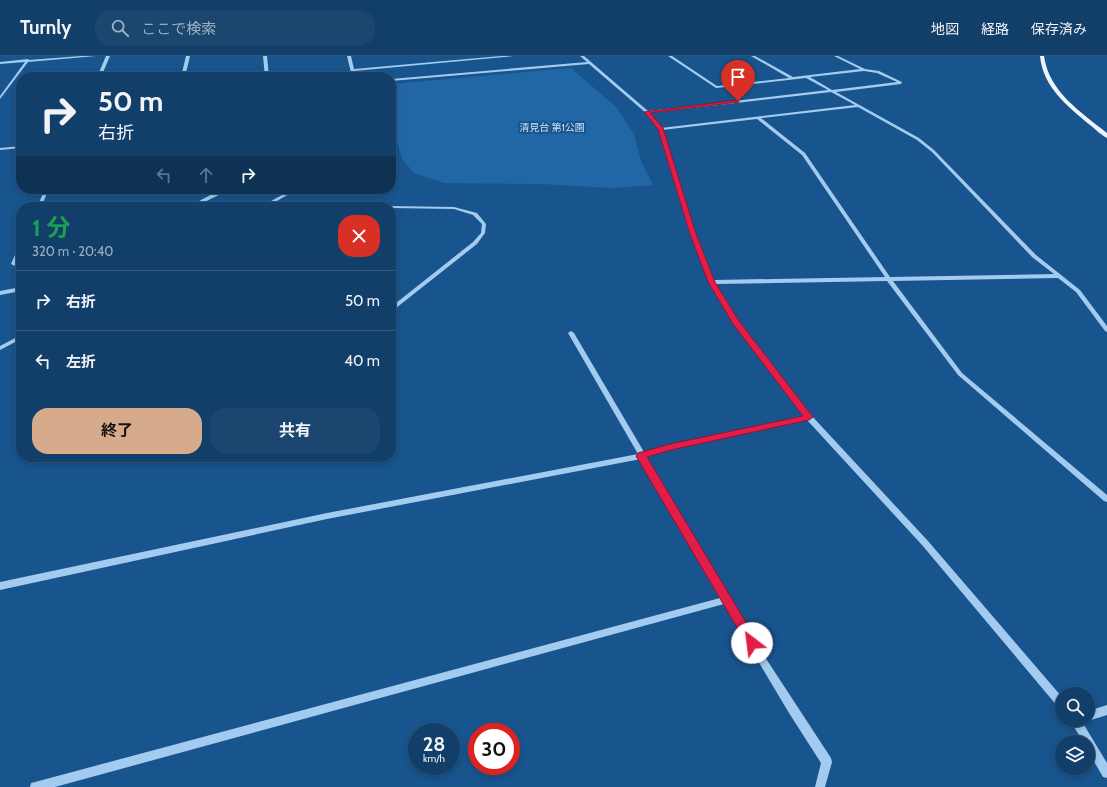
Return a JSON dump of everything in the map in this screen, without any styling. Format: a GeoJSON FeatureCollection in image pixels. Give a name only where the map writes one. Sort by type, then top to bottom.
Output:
{"type":"FeatureCollection","features":[{"type":"Feature","properties":{"kind":"main road"},"geometry":{"type":"LineString","coordinates":[[1042,56],[1047,78],[1057,93],[1107,136]]}},
{"type":"Feature","properties":{"kind":"street"},"geometry":{"type":"LineString","coordinates":[[19,72],[30,56]]}},
{"type":"Feature","properties":{"kind":"street"},"geometry":{"type":"LineString","coordinates":[[0,63],[94,56]]}},
{"type":"Feature","properties":{"kind":"street"},"geometry":{"type":"LineString","coordinates":[[101,72],[108,56]]}},
{"type":"Feature","properties":{"kind":"street"},"geometry":{"type":"LineString","coordinates":[[184,72],[188,56]]}},
{"type":"Feature","properties":{"kind":"street"},"geometry":{"type":"LineString","coordinates":[[265,56],[267,72]]}},
{"type":"Feature","properties":{"kind":"street"},"geometry":{"type":"LineString","coordinates":[[349,56],[352,70],[512,56]]}},
{"type":"Feature","properties":{"kind":"street"},"geometry":{"type":"LineString","coordinates":[[582,56],[647,112],[660,128],[693,234],[712,282],[736,322],[809,417],[925,543],[1055,696]]}},
{"type":"Feature","properties":{"kind":"street"},"geometry":{"type":"LineString","coordinates":[[647,112],[902,83],[878,72],[864,70],[716,87],[670,56]]}},
{"type":"Feature","properties":{"kind":"street"},"geometry":{"type":"LineString","coordinates":[[753,56],[792,78]]}},
{"type":"Feature","properties":{"kind":"street"},"geometry":{"type":"LineString","coordinates":[[836,56],[864,70]]}},
{"type":"Feature","properties":{"kind":"street"},"geometry":{"type":"LineString","coordinates":[[396,80],[590,63]]}},
{"type":"Feature","properties":{"kind":"street"},"geometry":{"type":"LineString","coordinates":[[0,98],[16,76]]}},
{"type":"Feature","properties":{"kind":"street"},"geometry":{"type":"LineString","coordinates":[[807,77],[918,139],[933,151],[1034,256],[1078,291],[1107,330]]}},
{"type":"Feature","properties":{"kind":"street"},"geometry":{"type":"LineString","coordinates":[[660,128],[859,106]]}},
{"type":"Feature","properties":{"kind":"street"},"geometry":{"type":"LineString","coordinates":[[758,118],[804,154],[888,278],[960,374],[1107,498]]}},
{"type":"Feature","properties":{"kind":"street"},"geometry":{"type":"LineString","coordinates":[[0,149],[16,147]]}},
{"type":"Feature","properties":{"kind":"street"},"geometry":{"type":"LineString","coordinates":[[200,202],[217,194]]}},
{"type":"Feature","properties":{"kind":"street"},"geometry":{"type":"LineString","coordinates":[[271,202],[287,194]]}},
{"type":"Feature","properties":{"kind":"street"},"geometry":{"type":"LineString","coordinates":[[396,207],[454,208],[475,214],[484,224],[483,234],[474,243],[396,306]]}},
{"type":"Feature","properties":{"kind":"street"},"geometry":{"type":"LineString","coordinates":[[712,282],[1058,276]]}},
{"type":"Feature","properties":{"kind":"street"},"geometry":{"type":"LineString","coordinates":[[0,293],[16,290]]}},
{"type":"Feature","properties":{"kind":"street"},"geometry":{"type":"LineString","coordinates":[[571,333],[605,390],[641,456],[727,600],[804,728],[828,762],[820,787]]}},
{"type":"Feature","properties":{"kind":"street"},"geometry":{"type":"LineString","coordinates":[[0,348],[16,340]]}},
{"type":"Feature","properties":{"kind":"street"},"geometry":{"type":"LineString","coordinates":[[0,586],[327,516],[641,456],[670,447],[809,417]]}},
{"type":"Feature","properties":{"kind":"street"},"geometry":{"type":"LineString","coordinates":[[35,787],[727,600]]}},
{"type":"Feature","properties":{"kind":"street"},"geometry":{"type":"LineString","coordinates":[[1095,714],[1107,710]]}},
{"type":"Feature","properties":{"kind":"street"},"geometry":{"type":"LineString","coordinates":[[1079,727],[1107,773]]}},
{"type":"Feature","properties":{"kind":"green space","name":"清見台 第1公園"},"geometry":{"type":"Polygon","coordinates":[[[571,68],[616,107],[634,134],[641,161],[653,185],[613,188],[540,184],[444,183],[414,173],[402,159],[396,138],[396,84],[571,68]]]}},
{"type":"Feature","properties":{"kind":"route"},"geometry":{"type":"LineString","coordinates":[[738,101],[647,112],[660,128],[693,234],[712,282],[736,322],[809,417],[670,447],[641,456],[652,472],[752,643]]}}]}
